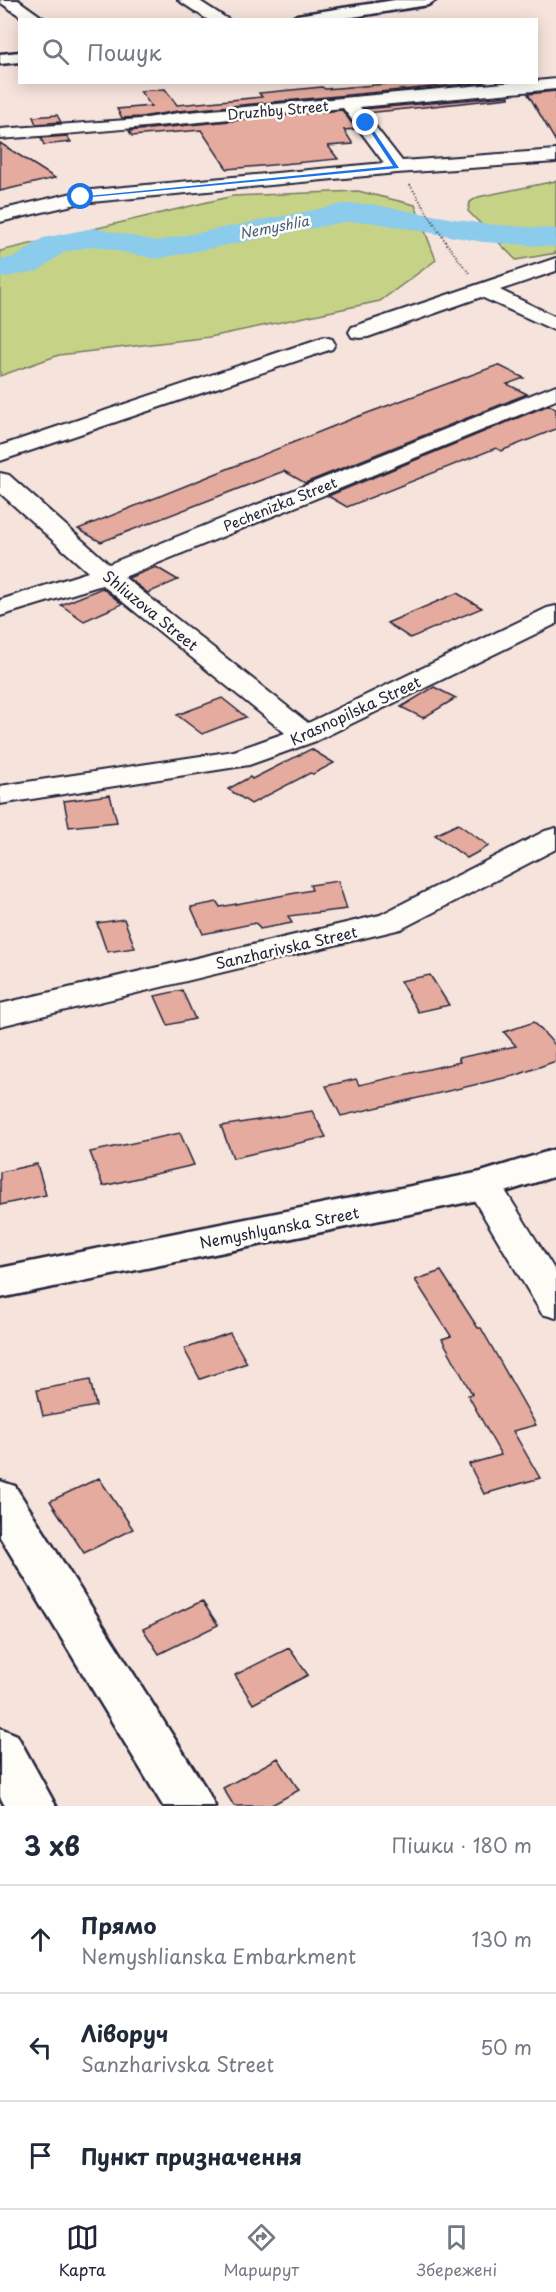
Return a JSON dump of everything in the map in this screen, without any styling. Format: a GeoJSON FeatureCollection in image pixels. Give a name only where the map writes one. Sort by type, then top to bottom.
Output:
{"type":"FeatureCollection","features":[{"type":"Feature","properties":{"kind":"street"},"geometry":{"type":"LineString","coordinates":[[7,0],[35,18]]}},
{"type":"Feature","properties":{"kind":"street"},"geometry":{"type":"LineString","coordinates":[[186,0],[218,18]]}},
{"type":"Feature","properties":{"kind":"street"},"geometry":{"type":"LineString","coordinates":[[309,18],[428,0]]}},
{"type":"Feature","properties":{"kind":"street"},"geometry":{"type":"LineString","coordinates":[[0,60],[18,57]]}},
{"type":"Feature","properties":{"kind":"street","name":"Druzhby Street"},"geometry":{"type":"LineString","coordinates":[[0,134],[141,124],[178,118],[556,84]]}},
{"type":"Feature","properties":{"kind":"street"},"geometry":{"type":"LineString","coordinates":[[366,123],[381,109],[408,97]]}},
{"type":"Feature","properties":{"kind":"street"},"geometry":{"type":"LineString","coordinates":[[349,104],[366,123],[397,167]]}},
{"type":"Feature","properties":{"kind":"street"},"geometry":{"type":"LineString","coordinates":[[0,216],[81,197],[397,167],[556,156]]}},
{"type":"Feature","properties":{"kind":"street"},"geometry":{"type":"LineString","coordinates":[[360,332],[556,264]]}},
{"type":"Feature","properties":{"kind":"street"},"geometry":{"type":"LineString","coordinates":[[483,290],[556,325]]}},
{"type":"Feature","properties":{"kind":"street"},"geometry":{"type":"LineString","coordinates":[[0,454],[324,344]]}},
{"type":"Feature","properties":{"kind":"street","name":"Pechenizka Street"},"geometry":{"type":"LineString","coordinates":[[0,608],[106,575],[556,392]]}},
{"type":"Feature","properties":{"kind":"street","name":"Shliuzova Street"},"geometry":{"type":"LineString","coordinates":[[0,480],[106,575],[306,735]]}},
{"type":"Feature","properties":{"kind":"street","name":"Krasnopilska Street"},"geometry":{"type":"LineString","coordinates":[[0,795],[239,759],[306,735],[556,614]]}},
{"type":"Feature","properties":{"kind":"street","name":"Sanzharivska Street"},"geometry":{"type":"LineString","coordinates":[[0,1015],[390,922],[556,837]]}},
{"type":"Feature","properties":{"kind":"street","name":"Nemyshlyanska Street"},"geometry":{"type":"LineString","coordinates":[[0,1283],[483,1185],[552,1168]]}},
{"type":"Feature","properties":{"kind":"street"},"geometry":{"type":"LineString","coordinates":[[483,1185],[556,1304]]}},
{"type":"Feature","properties":{"kind":"street"},"geometry":{"type":"LineString","coordinates":[[0,1499],[190,1806]]}},
{"type":"Feature","properties":{"kind":"street"},"geometry":{"type":"LineString","coordinates":[[0,1750],[31,1806]]}},
{"type":"Feature","properties":{"kind":"path"},"geometry":{"type":"LineString","coordinates":[[397,167],[429,212],[447,244],[483,290]]}},
{"type":"Feature","properties":{"kind":"green space"},"geometry":{"type":"Polygon","coordinates":[[[556,181],[556,253],[516,260],[468,211],[470,202],[478,197],[556,181]]]}},
{"type":"Feature","properties":{"kind":"green space"},"geometry":{"type":"Polygon","coordinates":[[[358,191],[415,205],[436,260],[380,301],[210,337],[59,355],[0,376],[0,251],[233,196],[358,191]]]}},
{"type":"Feature","properties":{"kind":"building"},"geometry":{"type":"Polygon","coordinates":[[[387,84],[464,84],[178,111],[141,117],[122,118],[117,109],[151,106],[140,91],[165,89],[177,105],[262,97],[259,93],[322,87],[325,89],[387,84]]]}},
{"type":"Feature","properties":{"kind":"building"},"geometry":{"type":"Polygon","coordinates":[[[556,91],[556,142],[528,94],[556,91]]]}},
{"type":"Feature","properties":{"kind":"building"},"geometry":{"type":"Polygon","coordinates":[[[509,96],[509,98],[367,113],[364,109],[509,96]]]}},
{"type":"Feature","properties":{"kind":"building"},"geometry":{"type":"Polygon","coordinates":[[[342,110],[356,129],[344,130],[353,144],[328,146],[338,159],[227,169],[201,130],[132,136],[129,131],[342,110]]]}},
{"type":"Feature","properties":{"kind":"building"},"geometry":{"type":"Polygon","coordinates":[[[57,115],[61,122],[36,124],[33,117],[57,115]]]}},
{"type":"Feature","properties":{"kind":"building"},"geometry":{"type":"Polygon","coordinates":[[[67,136],[71,142],[44,145],[41,138],[67,136]]]}},
{"type":"Feature","properties":{"kind":"building"},"geometry":{"type":"Polygon","coordinates":[[[0,143],[55,178],[0,191],[0,143]]]}},
{"type":"Feature","properties":{"kind":"building"},"geometry":{"type":"Polygon","coordinates":[[[498,365],[524,378],[507,384],[527,394],[305,483],[284,471],[101,542],[78,529],[354,418],[498,365]]]}},
{"type":"Feature","properties":{"kind":"building"},"geometry":{"type":"Polygon","coordinates":[[[549,405],[556,409],[556,429],[501,451],[496,448],[347,507],[328,496],[549,405]]]}},
{"type":"Feature","properties":{"kind":"building"},"geometry":{"type":"Polygon","coordinates":[[[156,567],[178,580],[148,593],[128,578],[156,567]]]}},
{"type":"Feature","properties":{"kind":"building"},"geometry":{"type":"Polygon","coordinates":[[[102,588],[122,604],[84,621],[61,605],[102,588]]]}},
{"type":"Feature","properties":{"kind":"building"},"geometry":{"type":"Polygon","coordinates":[[[457,593],[482,608],[410,638],[387,623],[457,593]]]}},
{"type":"Feature","properties":{"kind":"building"},"geometry":{"type":"Polygon","coordinates":[[[434,687],[456,698],[423,718],[401,707],[434,687]]]}},
{"type":"Feature","properties":{"kind":"building"},"geometry":{"type":"Polygon","coordinates":[[[222,698],[246,717],[202,734],[177,715],[222,698]]]}},
{"type":"Feature","properties":{"kind":"building"},"geometry":{"type":"Polygon","coordinates":[[[311,749],[334,763],[251,804],[228,789],[250,777],[252,779],[311,749]]]}},
{"type":"Feature","properties":{"kind":"building"},"geometry":{"type":"Polygon","coordinates":[[[110,795],[117,822],[69,827],[64,801],[110,795]]]}},
{"type":"Feature","properties":{"kind":"building"},"geometry":{"type":"Polygon","coordinates":[[[458,824],[489,846],[467,858],[435,835],[458,824]]]}},
{"type":"Feature","properties":{"kind":"building"},"geometry":{"type":"Polygon","coordinates":[[[338,881],[347,909],[288,916],[292,923],[260,929],[256,923],[203,934],[191,907],[217,902],[220,907],[312,890],[310,885],[338,881]]]}},
{"type":"Feature","properties":{"kind":"building"},"geometry":{"type":"Polygon","coordinates":[[[124,919],[135,948],[107,952],[97,923],[124,919]]]}},
{"type":"Feature","properties":{"kind":"building"},"geometry":{"type":"Polygon","coordinates":[[[430,975],[449,1005],[418,1012],[400,981],[430,975]]]}},
{"type":"Feature","properties":{"kind":"building"},"geometry":{"type":"Polygon","coordinates":[[[182,990],[195,1019],[168,1025],[155,996],[182,990]]]}},
{"type":"Feature","properties":{"kind":"building"},"geometry":{"type":"Polygon","coordinates":[[[534,1022],[556,1046],[556,1061],[517,1075],[341,1116],[326,1086],[356,1079],[359,1085],[460,1062],[458,1058],[516,1046],[504,1032],[534,1022]]]}},
{"type":"Feature","properties":{"kind":"building"},"geometry":{"type":"Polygon","coordinates":[[[312,1111],[326,1137],[233,1158],[221,1126],[312,1111]]]}},
{"type":"Feature","properties":{"kind":"building"},"geometry":{"type":"Polygon","coordinates":[[[180,1133],[194,1165],[103,1186],[90,1152],[180,1133]]]}},
{"type":"Feature","properties":{"kind":"building"},"geometry":{"type":"Polygon","coordinates":[[[37,1164],[46,1195],[0,1205],[0,1172],[37,1164]]]}},
{"type":"Feature","properties":{"kind":"building"},"geometry":{"type":"Polygon","coordinates":[[[441,1271],[478,1328],[481,1328],[536,1425],[513,1431],[540,1478],[484,1494],[469,1464],[501,1455],[468,1395],[472,1394],[442,1339],[451,1336],[415,1280],[441,1271]]]}},
{"type":"Feature","properties":{"kind":"building"},"geometry":{"type":"Polygon","coordinates":[[[230,1333],[247,1363],[200,1379],[184,1349],[230,1333]]]}},
{"type":"Feature","properties":{"kind":"building"},"geometry":{"type":"Polygon","coordinates":[[[90,1380],[96,1406],[43,1416],[37,1390],[90,1380]]]}},
{"type":"Feature","properties":{"kind":"building"},"geometry":{"type":"Polygon","coordinates":[[[99,1478],[133,1529],[84,1553],[50,1501],[99,1478]]]}},
{"type":"Feature","properties":{"kind":"building"},"geometry":{"type":"Polygon","coordinates":[[[202,1601],[218,1625],[159,1654],[143,1629],[202,1601]]]}},
{"type":"Feature","properties":{"kind":"building"},"geometry":{"type":"Polygon","coordinates":[[[289,1648],[308,1675],[253,1704],[235,1675],[289,1648]]]}},
{"type":"Feature","properties":{"kind":"building"},"geometry":{"type":"Polygon","coordinates":[[[278,1758],[299,1790],[270,1806],[234,1806],[223,1788],[278,1758]]]}},
{"type":"Feature","properties":{"kind":"waterway","name":"Nemyshlia"},"geometry":{"type":"LineString","coordinates":[[0,269],[27,264],[54,245],[94,237],[156,250],[344,213],[370,213],[483,233],[556,238]]}},
{"type":"Feature","properties":{"kind":"route"},"geometry":{"type":"LineString","coordinates":[[81,197],[397,167],[366,123]]}}]}
